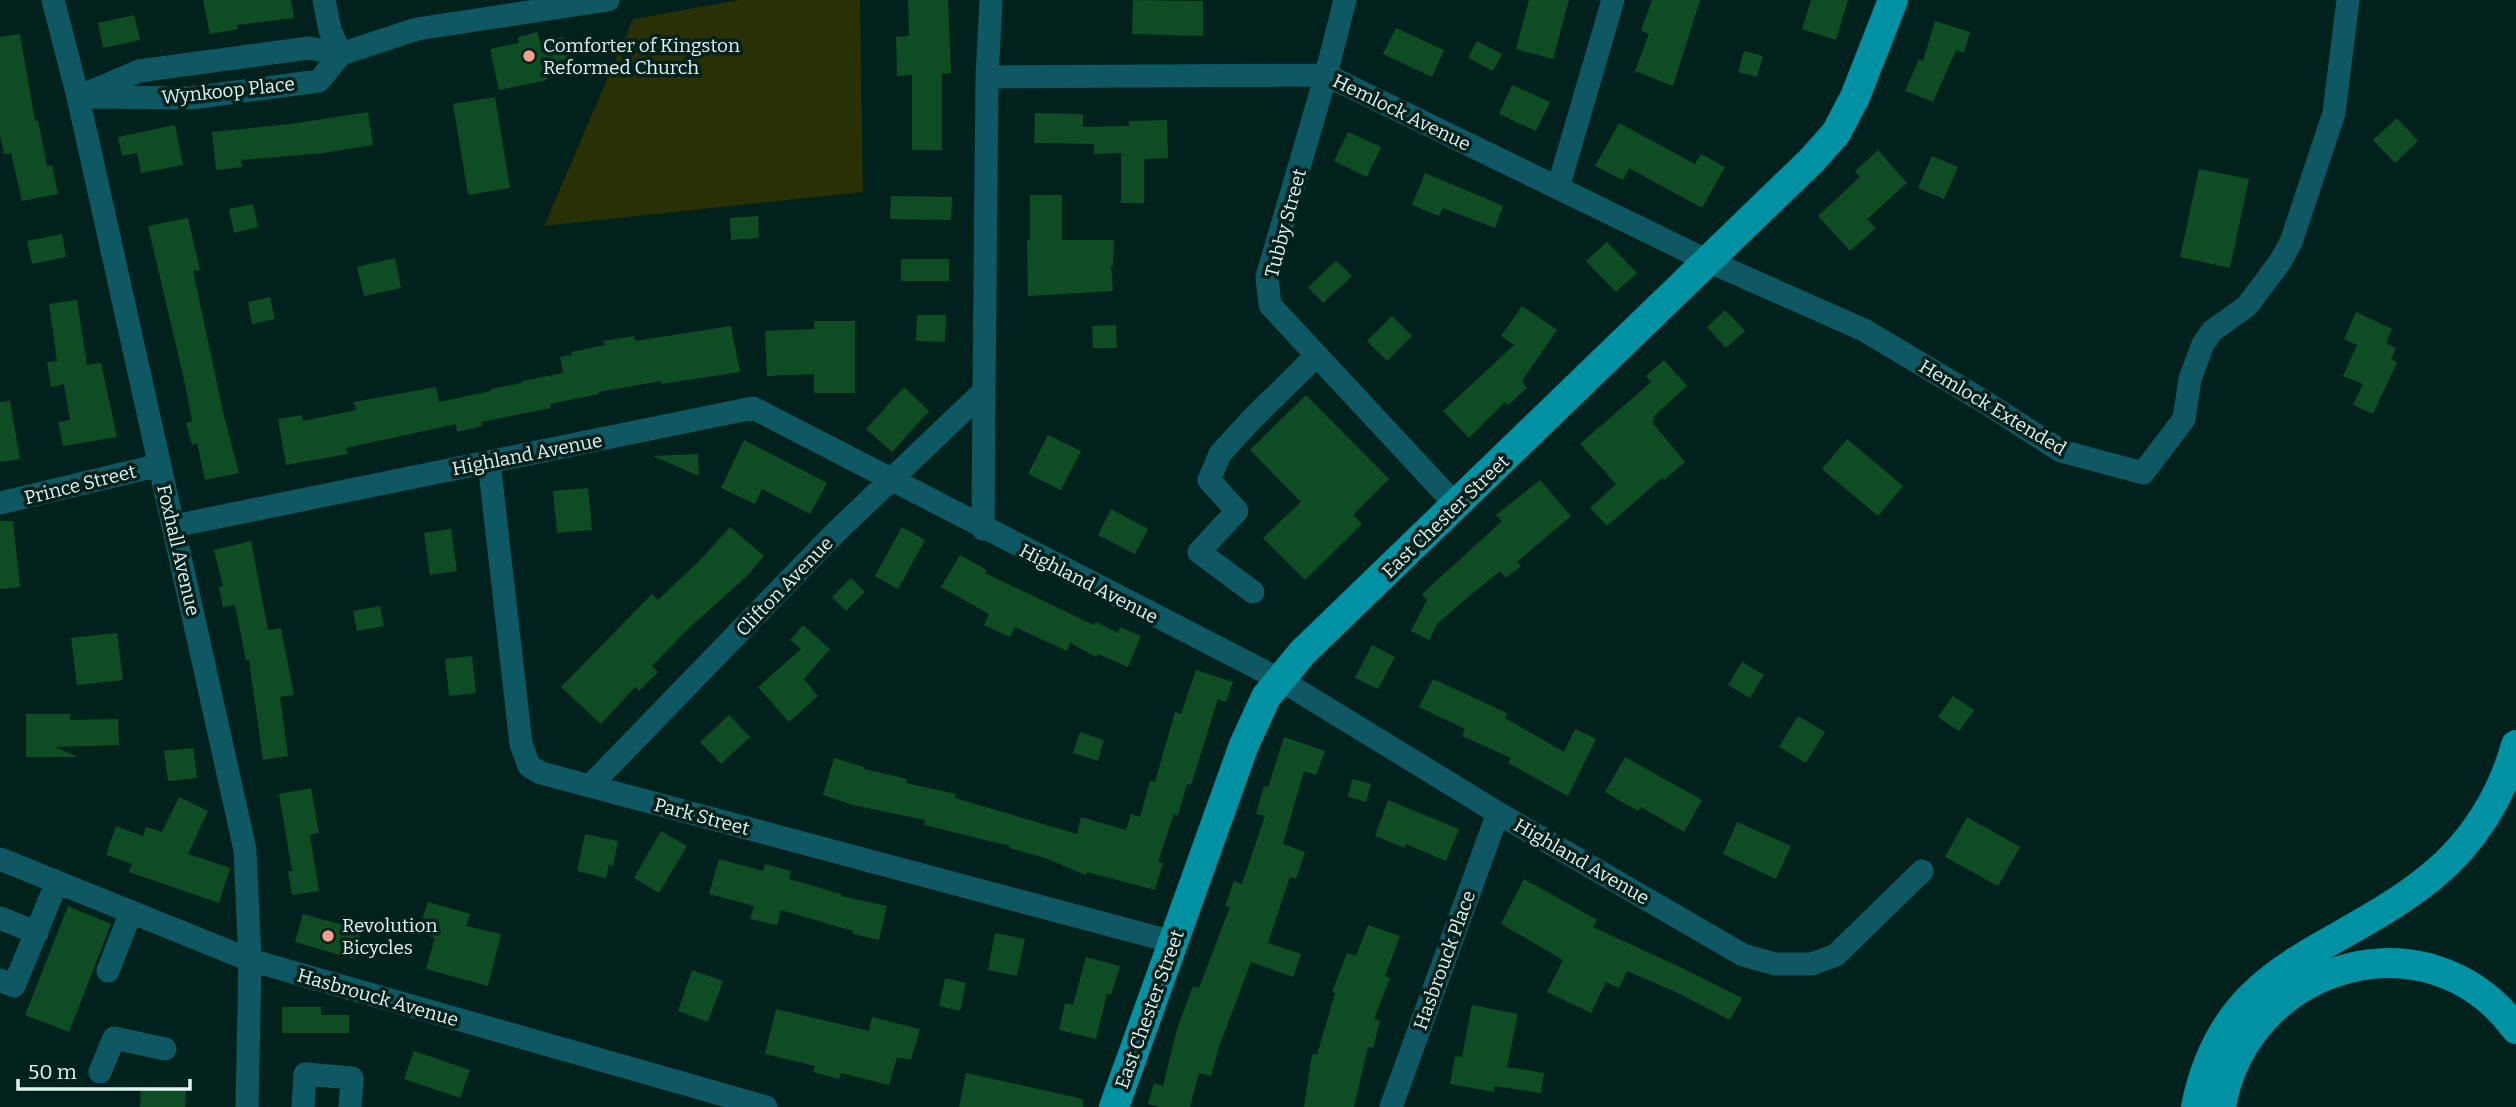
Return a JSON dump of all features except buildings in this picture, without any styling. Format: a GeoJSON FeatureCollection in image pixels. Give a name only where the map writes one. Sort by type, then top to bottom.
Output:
{"type":"FeatureCollection","features":[{"type":"Feature","properties":{"kind":"main road","name":"East Chester Street"},"geometry":{"type":"LineString","coordinates":[[1114,1107],[1244,745],[1266,697],[1302,653],[1812,160],[1836,133],[1855,97],[1893,0]]}},
{"type":"Feature","properties":{"kind":"main road"},"geometry":{"type":"LineString","coordinates":[[2196,1107],[2209,1059],[2223,1030],[2240,1007],[2261,986],[2284,969],[2431,877],[2478,827],[2508,772],[2516,745]]}},
{"type":"Feature","properties":{"kind":"main road"},"geometry":{"type":"LineString","coordinates":[[2221,1107],[2232,1068],[2244,1043],[2258,1023],[2296,990],[2320,977],[2350,967],[2377,963],[2432,970],[2460,981],[2486,997],[2516,1029]]}},
{"type":"Feature","properties":{"kind":"street","name":"Foxhall Avenue"},"geometry":{"type":"LineString","coordinates":[[53,0],[78,97],[245,850],[250,960],[247,1107]]}},
{"type":"Feature","properties":{"kind":"street"},"geometry":{"type":"LineString","coordinates":[[324,0],[330,30],[341,54]]}},
{"type":"Feature","properties":{"kind":"street","name":"Wynkoop Place"},"geometry":{"type":"LineString","coordinates":[[78,97],[139,71],[309,48],[341,54],[417,29],[608,0]]}},
{"type":"Feature","properties":{"kind":"street"},"geometry":{"type":"LineString","coordinates":[[983,529],[987,76],[991,0]]}},
{"type":"Feature","properties":{"kind":"street","name":"Tubby Street"},"geometry":{"type":"LineString","coordinates":[[1345,0],[1267,277],[1270,305],[1456,505]]}},
{"type":"Feature","properties":{"kind":"street"},"geometry":{"type":"LineString","coordinates":[[1558,188],[1613,0]]}},
{"type":"Feature","properties":{"kind":"street","name":"Hemlock Extended"},"geometry":{"type":"LineString","coordinates":[[1824,313],[1864,330],[2061,451],[2143,473],[2184,419],[2190,379],[2203,344],[2212,331],[2247,306],[2280,262],[2291,242],[2331,128],[2339,85],[2348,0]]}},
{"type":"Feature","properties":{"kind":"street","name":"Wynkoop Place"},"geometry":{"type":"LineString","coordinates":[[78,97],[191,98],[319,81],[341,54]]}},
{"type":"Feature","properties":{"kind":"street","name":"Hemlock Avenue"},"geometry":{"type":"LineString","coordinates":[[987,76],[1326,75],[1708,261],[1824,313]]}},
{"type":"Feature","properties":{"kind":"street"},"geometry":{"type":"LineString","coordinates":[[1253,592],[1199,552],[1237,512],[1209,480],[1220,454],[1317,355]]}},
{"type":"Feature","properties":{"kind":"street","name":"Clifton Avenue"},"geometry":{"type":"LineString","coordinates":[[590,786],[834,534],[984,391]]}},
{"type":"Feature","properties":{"kind":"street","name":"Highland Avenue"},"geometry":{"type":"LineString","coordinates":[[174,526],[753,408],[1279,680],[1497,813],[1743,955],[1775,964],[1812,964],[1836,955],[1922,872]]}},
{"type":"Feature","properties":{"kind":"street","name":"Park Street"},"geometry":{"type":"LineString","coordinates":[[489,462],[521,744],[529,766],[541,773],[1173,942]]}},
{"type":"Feature","properties":{"kind":"street","name":"Prince Street"},"geometry":{"type":"LineString","coordinates":[[0,503],[160,465]]}},
{"type":"Feature","properties":{"kind":"street","name":"Hasbrouck Place"},"geometry":{"type":"LineString","coordinates":[[1391,1107],[1497,813]]}},
{"type":"Feature","properties":{"kind":"street","name":"Hasbrouck Avenue"},"geometry":{"type":"LineString","coordinates":[[0,859],[250,960],[766,1107]]}},
{"type":"Feature","properties":{"kind":"street"},"geometry":{"type":"LineString","coordinates":[[0,981],[14,986],[57,882]]}},
{"type":"Feature","properties":{"kind":"street"},"geometry":{"type":"LineString","coordinates":[[108,971],[131,912]]}},
{"type":"Feature","properties":{"kind":"street"},"geometry":{"type":"LineString","coordinates":[[0,918],[37,933]]}},
{"type":"Feature","properties":{"kind":"street"},"geometry":{"type":"LineString","coordinates":[[100,1072],[114,1038],[165,1049]]}},
{"type":"Feature","properties":{"kind":"street"},"geometry":{"type":"LineString","coordinates":[[303,1107],[305,1074],[352,1078],[350,1107]]}},
{"type":"Feature","properties":{"kind":"green space"},"geometry":{"type":"Polygon","coordinates":[[[739,0],[860,0],[863,192],[544,226],[633,19],[739,0]]]}},
{"type":"Feature","properties":{"kind":"place","name":"Comforter of Kingston Reformed Church"},"geometry":{"type":"Point","coordinates":[529,56]}},
{"type":"Feature","properties":{"kind":"place","name":"Revolution Bicycles"},"geometry":{"type":"Point","coordinates":[328,936]}}]}
